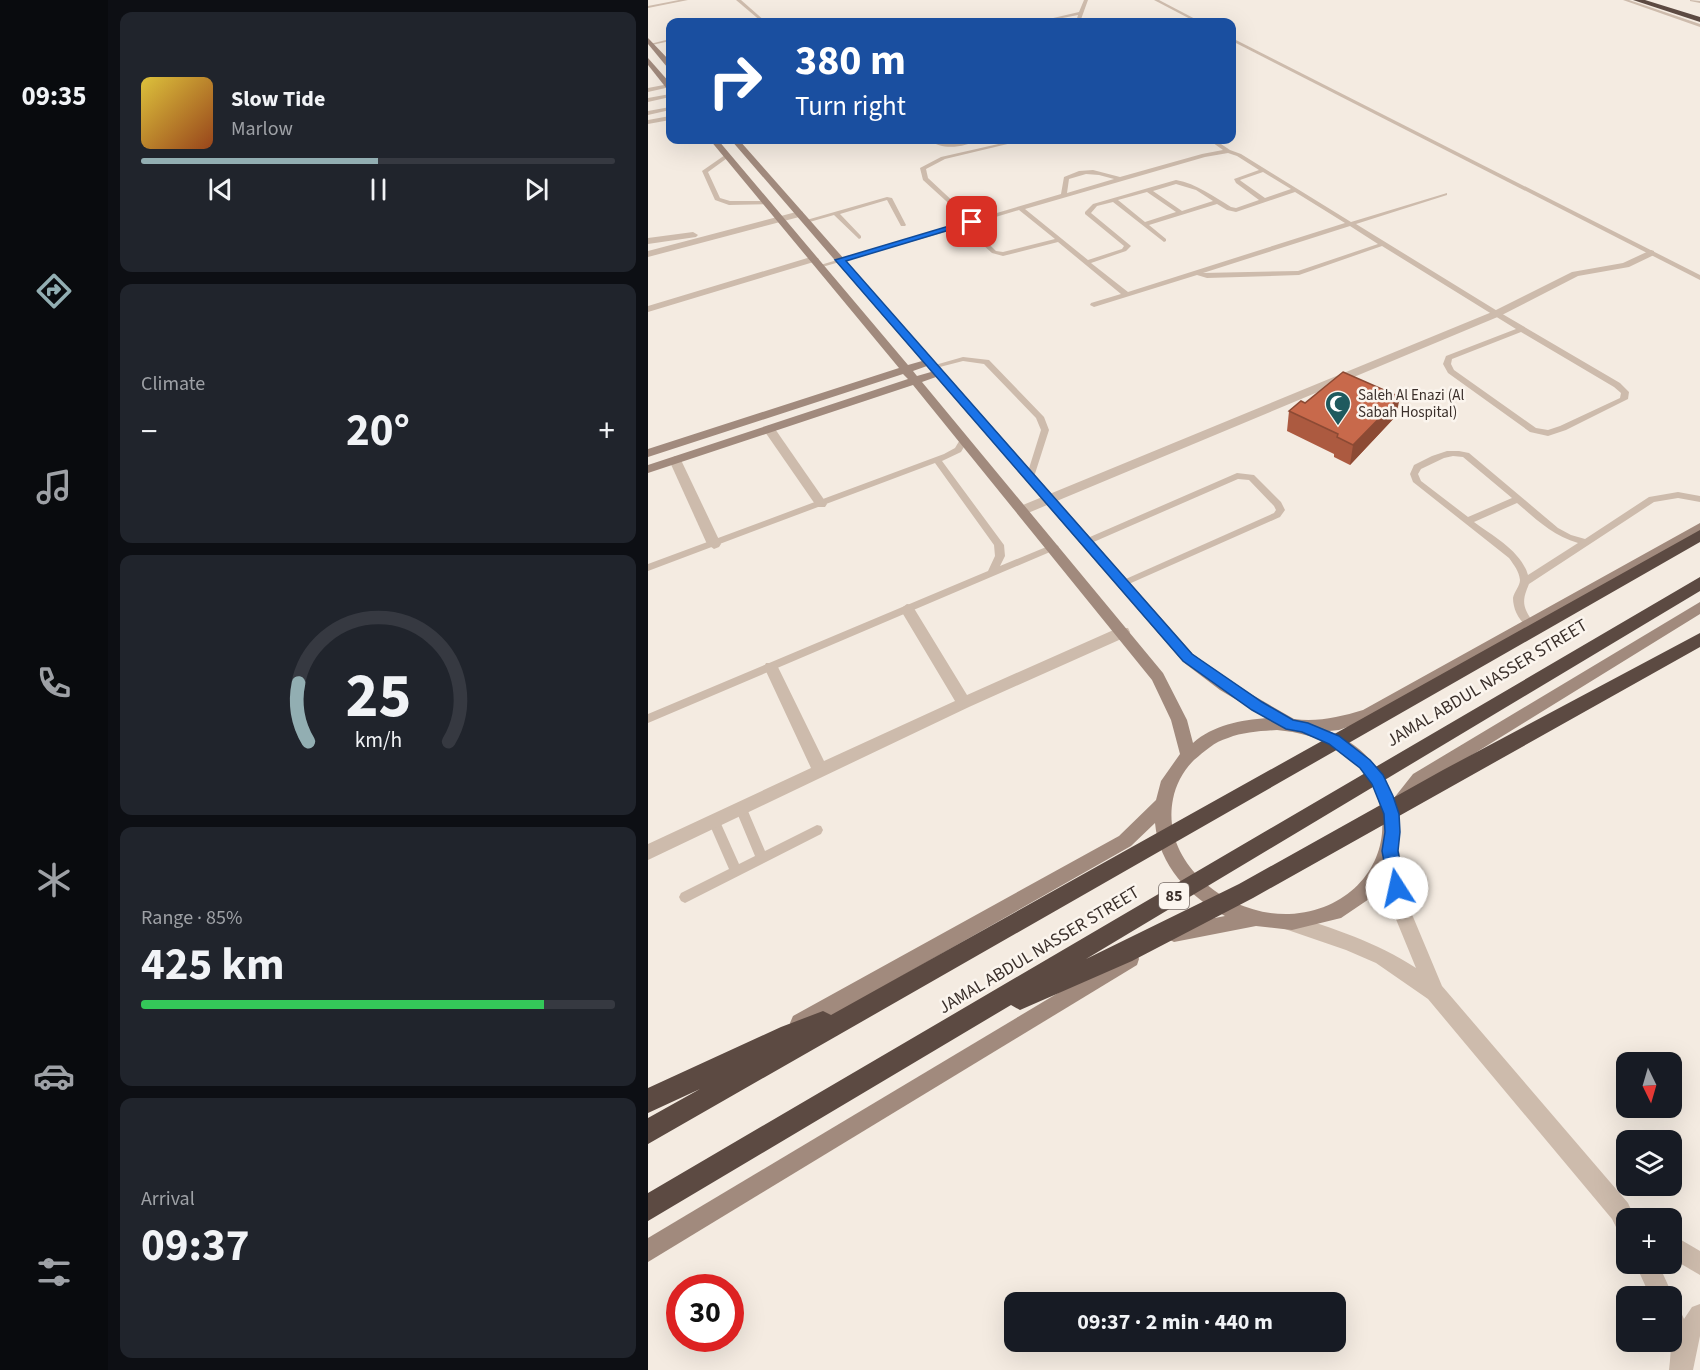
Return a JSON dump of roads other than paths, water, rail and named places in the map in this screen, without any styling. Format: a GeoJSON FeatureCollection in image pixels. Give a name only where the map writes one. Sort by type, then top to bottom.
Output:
{"type":"FeatureCollection","features":[{"type":"Feature","properties":{"kind":"highway"},"geometry":{"type":"LineString","coordinates":[[1637,0],[1700,20]]}},
{"type":"Feature","properties":{"kind":"highway"},"geometry":{"type":"LineString","coordinates":[[1665,0],[1700,11]]}},
{"type":"Feature","properties":{"kind":"highway","name":"JAMAL ABDUL NASSER STREET"},"geometry":{"type":"LineString","coordinates":[[648,1132],[1700,534]]}},
{"type":"Feature","properties":{"kind":"highway","name":"JAMAL ABDUL NASSER STREET"},"geometry":{"type":"LineString","coordinates":[[648,1208],[1700,583]]}},
{"type":"Feature","properties":{"kind":"highway"},"geometry":{"type":"LineString","coordinates":[[915,1050],[1034,993],[1124,954],[1246,891],[1700,639]]}},
{"type":"Feature","properties":{"kind":"highway"},"geometry":{"type":"LineString","coordinates":[[648,1101],[789,1035],[865,1009]]}},
{"type":"Feature","properties":{"kind":"street"},"geometry":{"type":"LineString","coordinates":[[650,42],[666,60]]}},
{"type":"Feature","properties":{"kind":"street"},"geometry":{"type":"LineString","coordinates":[[648,60],[666,81]]}},
{"type":"Feature","properties":{"kind":"street"},"geometry":{"type":"LineString","coordinates":[[648,74],[666,71]]}},
{"type":"Feature","properties":{"kind":"street"},"geometry":{"type":"LineString","coordinates":[[718,144],[1054,547],[1158,677],[1179,720],[1188,755]]}},
{"type":"Feature","properties":{"kind":"street"},"geometry":{"type":"LineString","coordinates":[[738,144],[1188,658],[1225,686],[1297,726],[1334,740],[1365,764],[1377,779],[1386,796],[1393,832]]}},
{"type":"Feature","properties":{"kind":"street"},"geometry":{"type":"LineString","coordinates":[[648,254],[781,219],[803,218]]}},
{"type":"Feature","properties":{"kind":"street"},"geometry":{"type":"LineString","coordinates":[[648,241],[662,237],[735,231]]}},
{"type":"Feature","properties":{"kind":"street"},"geometry":{"type":"LineString","coordinates":[[1023,510],[1496,314],[1575,274],[1626,265],[1651,253]]}},
{"type":"Feature","properties":{"kind":"street"},"geometry":{"type":"LineString","coordinates":[[648,309],[817,263]]}},
{"type":"Feature","properties":{"kind":"street"},"geometry":{"type":"LineString","coordinates":[[876,334],[897,326]]}},
{"type":"Feature","properties":{"kind":"street"},"geometry":{"type":"LineString","coordinates":[[648,453],[906,369],[933,367]]}},
{"type":"Feature","properties":{"kind":"street"},"geometry":{"type":"LineString","coordinates":[[648,470],[915,381],[933,367]]}},
{"type":"Feature","properties":{"kind":"street"},"geometry":{"type":"LineString","coordinates":[[769,429],[821,504]]}},
{"type":"Feature","properties":{"kind":"street"},"geometry":{"type":"LineString","coordinates":[[675,460],[714,543]]}},
{"type":"Feature","properties":{"kind":"street"},"geometry":{"type":"LineString","coordinates":[[996,477],[1019,466]]}},
{"type":"Feature","properties":{"kind":"street"},"geometry":{"type":"LineString","coordinates":[[1253,919],[1220,906],[1201,893],[1185,877],[1173,860],[1165,841],[1162,822],[1163,804],[1176,770],[1188,755],[1211,739],[1238,728],[1257,724],[1297,726],[1339,724],[1368,714],[1700,527]]}},
{"type":"Feature","properties":{"kind":"street"},"geometry":{"type":"LineString","coordinates":[[1288,922],[1328,914],[1362,895],[1374,882],[1390,851],[1400,804],[1419,779],[1700,607]]}},
{"type":"Feature","properties":{"kind":"street"},"geometry":{"type":"LineString","coordinates":[[907,609],[964,703]]}},
{"type":"Feature","properties":{"kind":"street"},"geometry":{"type":"LineString","coordinates":[[648,852],[964,703],[1123,632]]}},
{"type":"Feature","properties":{"kind":"street"},"geometry":{"type":"LineString","coordinates":[[771,667],[821,771]]}},
{"type":"Feature","properties":{"kind":"street"},"geometry":{"type":"LineString","coordinates":[[648,1108],[1125,841],[1163,804]]}},
{"type":"Feature","properties":{"kind":"street"},"geometry":{"type":"LineString","coordinates":[[1390,851],[1402,912],[1435,992]]}},
{"type":"Feature","properties":{"kind":"street"},"geometry":{"type":"LineString","coordinates":[[648,1251],[1174,932],[1253,919],[1288,922],[1349,942],[1383,957],[1435,992],[1618,1208]]}},
{"type":"Feature","properties":{"kind":"street"},"geometry":{"type":"LineString","coordinates":[[1682,1252],[1700,1264]]}},
{"type":"Feature","properties":{"kind":"street"},"geometry":{"type":"LineString","coordinates":[[1681,1370],[1684,1345],[1691,1327],[1700,1315]]}},
{"type":"Feature","properties":{"kind":"street"},"geometry":{"type":"LineString","coordinates":[[1682,1341],[1684,1345]]}},
{"type":"Feature","properties":{"kind":"lane"},"geometry":{"type":"LineString","coordinates":[[648,7],[686,0]]}},
{"type":"Feature","properties":{"kind":"lane"},"geometry":{"type":"LineString","coordinates":[[738,0],[758,18]]}},
{"type":"Feature","properties":{"kind":"lane"},"geometry":{"type":"LineString","coordinates":[[1079,18],[1086,0]]}},
{"type":"Feature","properties":{"kind":"lane"},"geometry":{"type":"LineString","coordinates":[[1156,0],[1191,18]]}},
{"type":"Feature","properties":{"kind":"lane"},"geometry":{"type":"LineString","coordinates":[[1625,0],[1700,26]]}},
{"type":"Feature","properties":{"kind":"lane"},"geometry":{"type":"LineString","coordinates":[[1692,0],[1700,2]]}},
{"type":"Feature","properties":{"kind":"lane"},"geometry":{"type":"LineString","coordinates":[[1057,18],[1081,13]]}},
{"type":"Feature","properties":{"kind":"lane"},"geometry":{"type":"LineString","coordinates":[[650,42],[666,40]]}},
{"type":"Feature","properties":{"kind":"lane"},"geometry":{"type":"LineString","coordinates":[[1236,41],[1700,278]]}},
{"type":"Feature","properties":{"kind":"lane"},"geometry":{"type":"LineString","coordinates":[[648,90],[666,87]]}},
{"type":"Feature","properties":{"kind":"lane"},"geometry":{"type":"LineString","coordinates":[[648,100],[666,97]]}},
{"type":"Feature","properties":{"kind":"lane"},"geometry":{"type":"LineString","coordinates":[[648,114],[666,110]]}},
{"type":"Feature","properties":{"kind":"lane"},"geometry":{"type":"LineString","coordinates":[[648,122],[666,119]]}},
{"type":"Feature","properties":{"kind":"lane"},"geometry":{"type":"LineString","coordinates":[[972,222],[925,179],[923,168],[944,158],[1003,144]]}},
{"type":"Feature","properties":{"kind":"lane"},"geometry":{"type":"LineString","coordinates":[[1218,144],[1617,385],[1625,393],[1624,399],[1548,433],[1533,430],[1451,371],[1447,364],[1449,358],[1521,329]]}},
{"type":"Feature","properties":{"kind":"lane"},"geometry":{"type":"LineString","coordinates":[[817,263],[840,260],[1211,153],[1228,151]]}},
{"type":"Feature","properties":{"kind":"lane"},"geometry":{"type":"LineString","coordinates":[[728,156],[705,171],[705,177],[717,199],[729,203],[767,202]]}},
{"type":"Feature","properties":{"kind":"lane"},"geometry":{"type":"LineString","coordinates":[[1264,170],[1237,179],[1265,201]]}},
{"type":"Feature","properties":{"kind":"lane"},"geometry":{"type":"LineString","coordinates":[[1064,195],[1066,178],[1076,174],[1102,173],[1119,179]]}},
{"type":"Feature","properties":{"kind":"lane"},"geometry":{"type":"LineString","coordinates":[[1087,262],[1124,250],[1128,246],[1088,213],[1095,205],[1182,182],[1198,189],[1229,209],[1236,210],[1295,190]]}},
{"type":"Feature","properties":{"kind":"lane"},"geometry":{"type":"LineString","coordinates":[[1148,190],[1181,213]]}},
{"type":"Feature","properties":{"kind":"lane"},"geometry":{"type":"LineString","coordinates":[[1094,306],[1445,194]]}},
{"type":"Feature","properties":{"kind":"lane"},"geometry":{"type":"LineString","coordinates":[[803,218],[836,213],[889,198],[903,225]]}},
{"type":"Feature","properties":{"kind":"lane"},"geometry":{"type":"LineString","coordinates":[[1114,200],[1164,240]]}},
{"type":"Feature","properties":{"kind":"lane"},"geometry":{"type":"LineString","coordinates":[[1144,224],[1218,202]]}},
{"type":"Feature","properties":{"kind":"lane"},"geometry":{"type":"LineString","coordinates":[[1020,208],[1127,295]]}},
{"type":"Feature","properties":{"kind":"lane"},"geometry":{"type":"LineString","coordinates":[[836,213],[859,237]]}},
{"type":"Feature","properties":{"kind":"lane"},"geometry":{"type":"LineString","coordinates":[[964,224],[994,252],[1003,254],[1060,240]]}},
{"type":"Feature","properties":{"kind":"lane"},"geometry":{"type":"LineString","coordinates":[[1198,273],[1207,276],[1299,273],[1383,244]]}},
{"type":"Feature","properties":{"kind":"lane"},"geometry":{"type":"LineString","coordinates":[[933,367],[963,359],[986,363],[1040,417],[1045,430],[1030,478]]}},
{"type":"Feature","properties":{"kind":"lane"},"geometry":{"type":"LineString","coordinates":[[648,568],[937,460],[958,450],[964,440]]}},
{"type":"Feature","properties":{"kind":"lane"},"geometry":{"type":"LineString","coordinates":[[1525,582],[1517,561],[1417,482],[1414,474],[1417,467],[1445,453],[1461,453],[1471,457],[1562,534],[1585,542]]}},
{"type":"Feature","properties":{"kind":"lane"},"geometry":{"type":"LineString","coordinates":[[937,460],[999,545],[1000,556],[992,573]]}},
{"type":"Feature","properties":{"kind":"lane"},"geometry":{"type":"LineString","coordinates":[[1086,542],[1237,476],[1251,477],[1278,504],[1281,510],[1276,515],[1122,584]]}},
{"type":"Feature","properties":{"kind":"lane"},"geometry":{"type":"LineString","coordinates":[[1529,623],[1518,606],[1520,588],[1525,582],[1652,499],[1678,495],[1700,500]]}},
{"type":"Feature","properties":{"kind":"lane"},"geometry":{"type":"LineString","coordinates":[[1467,521],[1518,499]]}},
{"type":"Feature","properties":{"kind":"lane"},"geometry":{"type":"LineString","coordinates":[[648,719],[1054,547]]}},
{"type":"Feature","properties":{"kind":"lane"},"geometry":{"type":"LineString","coordinates":[[741,808],[762,858]]}},
{"type":"Feature","properties":{"kind":"lane"},"geometry":{"type":"LineString","coordinates":[[714,821],[736,871]]}},
{"type":"Feature","properties":{"kind":"lane"},"geometry":{"type":"LineString","coordinates":[[685,897],[817,830]]}},
{"type":"Feature","properties":{"kind":"place","name":"Saleh Al Enazi (Al Sabah Hospital)"},"geometry":{"type":"Point","coordinates":[1338,427]}}]}
